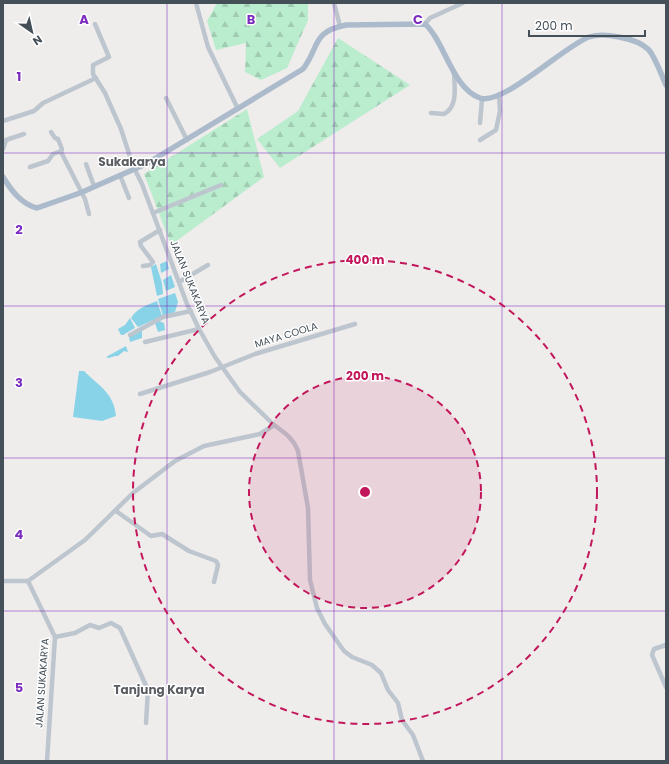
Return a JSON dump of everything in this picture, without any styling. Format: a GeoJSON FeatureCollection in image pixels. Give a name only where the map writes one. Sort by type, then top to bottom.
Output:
{"type":"FeatureCollection","features":[{"type":"Feature","properties":{"kind":"main road"},"geometry":{"type":"LineString","coordinates":[[3,177],[12,192],[22,201],[34,207],[42,207],[135,169],[187,140],[302,68],[322,35],[340,26],[374,23],[425,24],[432,32],[454,71],[470,92],[482,99],[499,96],[535,73],[576,42],[596,35],[631,39],[645,47],[652,56],[666,85]]}},
{"type":"Feature","properties":{"kind":"street"},"geometry":{"type":"LineString","coordinates":[[196,3],[208,47],[238,109]]}},
{"type":"Feature","properties":{"kind":"street"},"geometry":{"type":"LineString","coordinates":[[334,3],[340,26]]}},
{"type":"Feature","properties":{"kind":"street"},"geometry":{"type":"LineString","coordinates":[[425,24],[430,18],[463,3]]}},
{"type":"Feature","properties":{"kind":"street"},"geometry":{"type":"LineString","coordinates":[[3,121],[34,111],[43,103],[96,78],[92,67],[109,58],[95,24]]}},
{"type":"Feature","properties":{"kind":"street"},"geometry":{"type":"LineString","coordinates":[[431,113],[444,114],[451,107],[456,92],[454,71]]}},
{"type":"Feature","properties":{"kind":"street","name":"JALAN SUKAKARYA"},"geometry":{"type":"LineString","coordinates":[[96,78],[105,93],[121,129],[190,311],[199,329],[222,367],[240,392],[295,443],[298,451],[308,504],[310,580],[317,608],[325,624],[344,651],[352,657],[372,665],[381,673],[388,690],[398,703],[402,720],[413,735],[423,761]]}},
{"type":"Feature","properties":{"kind":"street"},"geometry":{"type":"LineString","coordinates":[[480,140],[496,130],[500,111],[499,96]]}},
{"type":"Feature","properties":{"kind":"street"},"geometry":{"type":"LineString","coordinates":[[166,98],[187,140]]}},
{"type":"Feature","properties":{"kind":"street"},"geometry":{"type":"LineString","coordinates":[[480,123],[482,99]]}},
{"type":"Feature","properties":{"kind":"street"},"geometry":{"type":"LineString","coordinates":[[51,132],[55,138],[58,139],[61,151],[81,192],[89,214]]}},
{"type":"Feature","properties":{"kind":"street"},"geometry":{"type":"LineString","coordinates":[[3,149],[6,140],[24,134]]}},
{"type":"Feature","properties":{"kind":"street"},"geometry":{"type":"LineString","coordinates":[[30,167],[48,161],[53,154],[61,151]]}},
{"type":"Feature","properties":{"kind":"street"},"geometry":{"type":"LineString","coordinates":[[86,164],[94,186]]}},
{"type":"Feature","properties":{"kind":"street"},"geometry":{"type":"LineString","coordinates":[[120,175],[129,198]]}},
{"type":"Feature","properties":{"kind":"street"},"geometry":{"type":"LineString","coordinates":[[153,213],[221,185]]}},
{"type":"Feature","properties":{"kind":"street"},"geometry":{"type":"LineString","coordinates":[[143,266],[150,265],[153,262],[141,246],[140,242],[160,230]]}},
{"type":"Feature","properties":{"kind":"street"},"geometry":{"type":"LineString","coordinates":[[179,282],[208,265]]}},
{"type":"Feature","properties":{"kind":"street"},"geometry":{"type":"LineString","coordinates":[[130,335],[163,317],[190,311]]}},
{"type":"Feature","properties":{"kind":"street","name":"MAYA COOLA"},"geometry":{"type":"LineString","coordinates":[[140,394],[222,367],[255,354],[355,324]]}},
{"type":"Feature","properties":{"kind":"street"},"geometry":{"type":"LineString","coordinates":[[146,342],[199,329]]}},
{"type":"Feature","properties":{"kind":"street"},"geometry":{"type":"LineString","coordinates":[[3,581],[28,581],[85,540],[136,490],[190,453],[209,444],[260,434],[274,425]]}},
{"type":"Feature","properties":{"kind":"street"},"geometry":{"type":"LineString","coordinates":[[116,511],[151,536],[162,534],[189,552],[216,561],[218,565],[214,582]]}},
{"type":"Feature","properties":{"kind":"street","name":"JALAN SUKAKARYA"},"geometry":{"type":"LineString","coordinates":[[28,581],[55,637],[47,761]]}},
{"type":"Feature","properties":{"kind":"street"},"geometry":{"type":"LineString","coordinates":[[55,637],[75,633],[90,625],[99,628],[111,623],[120,628],[148,690],[146,722]]}},
{"type":"Feature","properties":{"kind":"street"},"geometry":{"type":"LineString","coordinates":[[666,645],[654,649],[652,655],[666,687]]}},
{"type":"Feature","properties":{"kind":"green space"},"geometry":{"type":"Polygon","coordinates":[[[217,3],[308,3],[308,20],[287,68],[261,80],[245,72],[246,43],[216,50],[207,21],[217,3]]]}},
{"type":"Feature","properties":{"kind":"green space"},"geometry":{"type":"Polygon","coordinates":[[[338,38],[410,85],[280,168],[257,139],[298,111],[338,38]]]}},
{"type":"Feature","properties":{"kind":"green space"},"geometry":{"type":"Polygon","coordinates":[[[247,109],[264,177],[171,245],[144,174],[247,109]]]}},
{"type":"Feature","properties":{"kind":"water"},"geometry":{"type":"Polygon","coordinates":[[[167,261],[169,269],[161,273],[160,264],[167,261]]]}},
{"type":"Feature","properties":{"kind":"water"},"geometry":{"type":"Polygon","coordinates":[[[156,264],[162,283],[163,294],[157,296],[151,267],[156,264]]]}},
{"type":"Feature","properties":{"kind":"water"},"geometry":{"type":"Polygon","coordinates":[[[171,275],[175,287],[166,291],[163,280],[171,275]]]}},
{"type":"Feature","properties":{"kind":"water"},"geometry":{"type":"Polygon","coordinates":[[[175,293],[178,302],[175,312],[163,316],[158,299],[175,293]]]}},
{"type":"Feature","properties":{"kind":"water"},"geometry":{"type":"Polygon","coordinates":[[[157,301],[162,316],[138,327],[131,318],[133,315],[142,307],[157,301]]]}},
{"type":"Feature","properties":{"kind":"water"},"geometry":{"type":"Polygon","coordinates":[[[130,318],[135,328],[121,335],[118,329],[125,325],[130,318]]]}},
{"type":"Feature","properties":{"kind":"water"},"geometry":{"type":"Polygon","coordinates":[[[159,321],[164,323],[165,330],[158,332],[155,323],[159,321]]]}},
{"type":"Feature","properties":{"kind":"water"},"geometry":{"type":"Polygon","coordinates":[[[142,329],[142,338],[130,342],[129,337],[142,329]]]}},
{"type":"Feature","properties":{"kind":"water"},"geometry":{"type":"Polygon","coordinates":[[[126,346],[128,352],[124,351],[118,356],[109,358],[106,357],[126,346]]]}},
{"type":"Feature","properties":{"kind":"water"},"geometry":{"type":"Polygon","coordinates":[[[79,371],[84,371],[105,390],[115,408],[116,416],[102,421],[73,417],[79,371]]]}},
{"type":"Feature","properties":{"kind":"district","name":"Sukakarya"},"geometry":{"type":"Point","coordinates":[132,161]}},
{"type":"Feature","properties":{"kind":"district","name":"Tanjung Karya"},"geometry":{"type":"Point","coordinates":[159,689]}}]}
